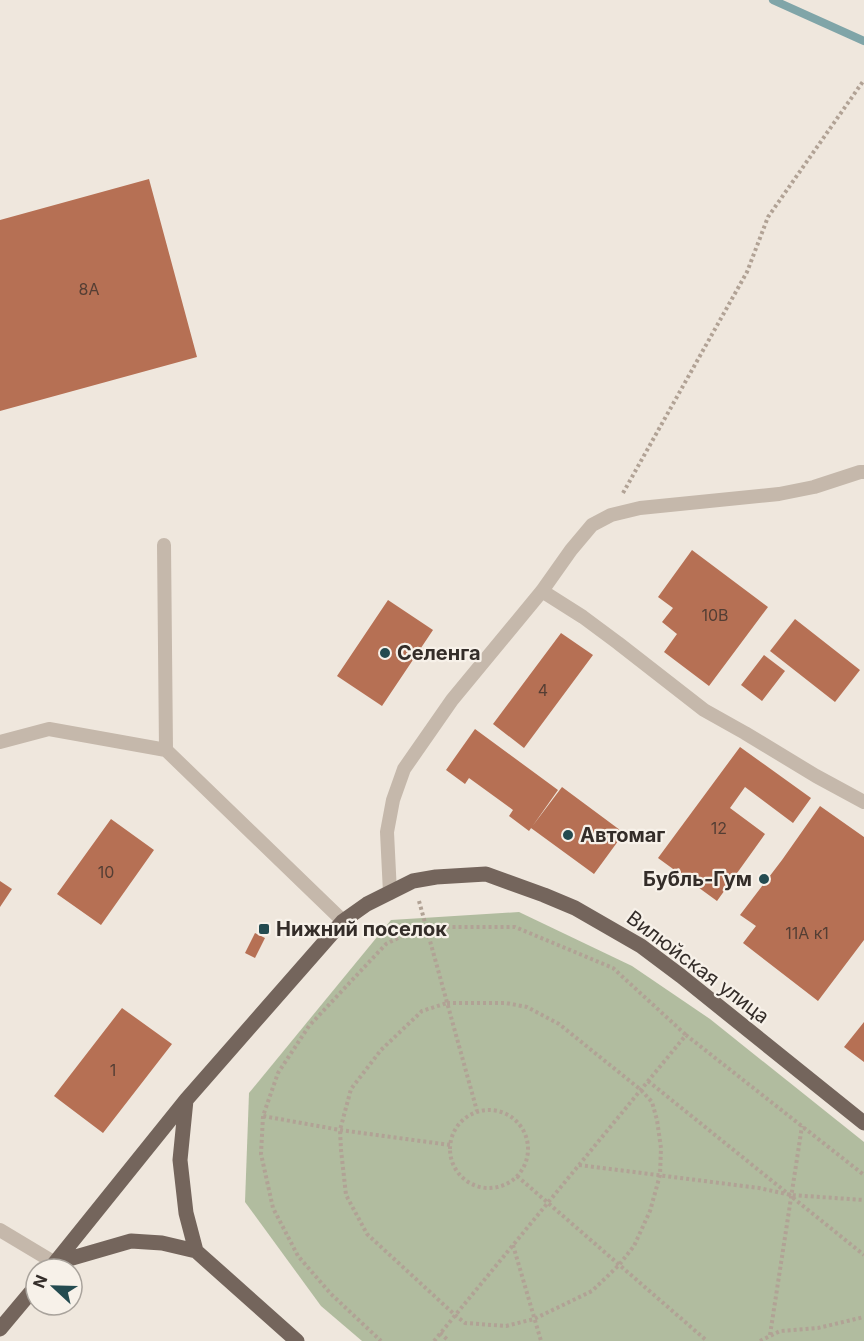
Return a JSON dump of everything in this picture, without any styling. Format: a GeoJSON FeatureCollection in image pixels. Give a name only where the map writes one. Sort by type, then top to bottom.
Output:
{"type":"FeatureCollection","features":[{"type":"Feature","properties":{"kind":"main road","name":"Вилюйская улица"},"geometry":{"type":"LineString","coordinates":[[60,1257],[186,1100],[343,921],[367,904],[413,881],[436,877],[486,874],[575,908],[641,946],[864,1123]]}},
{"type":"Feature","properties":{"kind":"main road"},"geometry":{"type":"LineString","coordinates":[[186,1100],[180,1160],[186,1213],[196,1251]]}},
{"type":"Feature","properties":{"kind":"main road"},"geometry":{"type":"LineString","coordinates":[[81,1257],[131,1241],[162,1243],[196,1251],[297,1341]]}},
{"type":"Feature","properties":{"kind":"main road"},"geometry":{"type":"LineString","coordinates":[[0,1329],[24,1300]]}},
{"type":"Feature","properties":{"kind":"lane"},"geometry":{"type":"LineString","coordinates":[[390,893],[387,832],[393,800],[404,769],[452,700],[542,591],[592,525],[611,515],[640,508],[779,494],[814,487],[864,472]]}},
{"type":"Feature","properties":{"kind":"lane"},"geometry":{"type":"LineString","coordinates":[[164,545],[166,750]]}},
{"type":"Feature","properties":{"kind":"lane"},"geometry":{"type":"LineString","coordinates":[[542,591],[618,643],[704,710],[864,802]]}},
{"type":"Feature","properties":{"kind":"lane"},"geometry":{"type":"LineString","coordinates":[[0,742],[49,729],[166,750],[343,921]]}},
{"type":"Feature","properties":{"kind":"lane"},"geometry":{"type":"LineString","coordinates":[[0,1230],[40,1257]]}},
{"type":"Feature","properties":{"kind":"path"},"geometry":{"type":"LineString","coordinates":[[611,515],[747,272],[768,217],[864,80]]}},
{"type":"Feature","properties":{"kind":"path"},"geometry":{"type":"LineString","coordinates":[[413,881],[477,1111]]}},
{"type":"Feature","properties":{"kind":"path"},"geometry":{"type":"LineString","coordinates":[[381,1341],[332,1294],[298,1256],[273,1208],[261,1154],[263,1116],[278,1073],[309,1026],[386,944],[418,928],[514,927],[613,968],[686,1035],[864,1175]]}},
{"type":"Feature","properties":{"kind":"path"},"geometry":{"type":"LineString","coordinates":[[447,1003],[506,1003],[527,1007],[559,1024],[641,1090],[652,1102],[657,1120],[661,1148],[660,1175],[650,1211],[634,1246],[619,1265],[592,1291],[534,1319],[506,1326],[465,1323],[455,1315],[367,1234],[346,1195],[340,1130],[351,1089],[381,1050],[422,1011],[447,1003]]}},
{"type":"Feature","properties":{"kind":"path"},"geometry":{"type":"LineString","coordinates":[[434,1341],[686,1035]]}},
{"type":"Feature","properties":{"kind":"path"},"geometry":{"type":"LineString","coordinates":[[648,1081],[864,1255]]}},
{"type":"Feature","properties":{"kind":"path"},"geometry":{"type":"LineString","coordinates":[[498,1110],[516,1120],[526,1137],[527,1158],[517,1176],[500,1187],[480,1188],[462,1178],[451,1160],[450,1145],[450,1140],[460,1122],[477,1111],[498,1110]]}},
{"type":"Feature","properties":{"kind":"path"},"geometry":{"type":"LineString","coordinates":[[263,1116],[340,1130],[450,1145]]}},
{"type":"Feature","properties":{"kind":"path"},"geometry":{"type":"LineString","coordinates":[[770,1335],[802,1126]]}},
{"type":"Feature","properties":{"kind":"path"},"geometry":{"type":"LineString","coordinates":[[579,1165],[759,1188],[791,1195],[864,1200]]}},
{"type":"Feature","properties":{"kind":"path"},"geometry":{"type":"LineString","coordinates":[[517,1176],[707,1341]]}},
{"type":"Feature","properties":{"kind":"path"},"geometry":{"type":"LineString","coordinates":[[513,1245],[541,1341]]}},
{"type":"Feature","properties":{"kind":"path"},"geometry":{"type":"LineString","coordinates":[[760,1341],[780,1331],[818,1328],[864,1317]]}},
{"type":"Feature","properties":{"kind":"path"},"geometry":{"type":"LineString","coordinates":[[440,1333],[449,1341]]}},
{"type":"Feature","properties":{"kind":"green space"},"geometry":{"type":"Polygon","coordinates":[[[519,912],[632,966],[710,1019],[864,1142],[864,1341],[362,1341],[321,1306],[245,1202],[249,1093],[391,920],[519,912]]]}},
{"type":"Feature","properties":{"kind":"building"},"geometry":{"type":"Polygon","coordinates":[[[149,179],[197,357],[0,411],[0,220],[149,179]]]}},
{"type":"Feature","properties":{"kind":"building"},"geometry":{"type":"Polygon","coordinates":[[[692,550],[768,607],[709,686],[664,652],[677,634],[662,622],[673,608],[658,597],[692,550]]]}},
{"type":"Feature","properties":{"kind":"building","name":"Селенга"},"geometry":{"type":"Polygon","coordinates":[[[388,600],[433,630],[382,706],[337,676],[388,600]]]}},
{"type":"Feature","properties":{"kind":"building"},"geometry":{"type":"Polygon","coordinates":[[[795,619],[860,670],[835,702],[770,651],[795,619]]]}},
{"type":"Feature","properties":{"kind":"building"},"geometry":{"type":"Polygon","coordinates":[[[561,633],[593,655],[524,748],[493,724],[561,633]]]}},
{"type":"Feature","properties":{"kind":"building"},"geometry":{"type":"Polygon","coordinates":[[[764,655],[785,671],[762,701],[741,685],[764,655]]]}},
{"type":"Feature","properties":{"kind":"building"},"geometry":{"type":"Polygon","coordinates":[[[475,729],[558,790],[529,831],[509,816],[513,810],[469,778],[465,784],[446,770],[475,729]]]}},
{"type":"Feature","properties":{"kind":"building"},"geometry":{"type":"Polygon","coordinates":[[[740,747],[811,798],[793,823],[745,787],[730,808],[765,834],[717,901],[658,858],[740,747]]]}},
{"type":"Feature","properties":{"kind":"building"},"geometry":{"type":"Polygon","coordinates":[[[562,787],[624,833],[594,874],[531,828],[562,787]]]}},
{"type":"Feature","properties":{"kind":"building"},"geometry":{"type":"Polygon","coordinates":[[[820,806],[864,837],[864,940],[818,1001],[743,943],[756,926],[740,915],[820,806]]]}},
{"type":"Feature","properties":{"kind":"building"},"geometry":{"type":"Polygon","coordinates":[[[111,819],[154,850],[101,925],[57,894],[111,819]]]}},
{"type":"Feature","properties":{"kind":"building"},"geometry":{"type":"Polygon","coordinates":[[[0,881],[12,889],[0,907],[0,881]]]}},
{"type":"Feature","properties":{"kind":"building"},"geometry":{"type":"Polygon","coordinates":[[[255,933],[265,938],[255,958],[245,953],[255,933]]]}},
{"type":"Feature","properties":{"kind":"building"},"geometry":{"type":"Polygon","coordinates":[[[122,1008],[172,1044],[103,1133],[54,1096],[122,1008]]]}},
{"type":"Feature","properties":{"kind":"building"},"geometry":{"type":"Polygon","coordinates":[[[864,1022],[864,1062],[844,1047],[864,1022]]]}},
{"type":"Feature","properties":{"kind":"waterway"},"geometry":{"type":"LineString","coordinates":[[773,0],[864,41]]}},
{"type":"Feature","properties":{"kind":"place","name":"Селенга"},"geometry":{"type":"Point","coordinates":[385,653]}},
{"type":"Feature","properties":{"kind":"place","name":"Автомаг"},"geometry":{"type":"Point","coordinates":[568,835]}},
{"type":"Feature","properties":{"kind":"place","name":"Бубль-Гум"},"geometry":{"type":"Point","coordinates":[764,879]}},
{"type":"Feature","properties":{"kind":"place","name":"Нижний поселок"},"geometry":{"type":"Point","coordinates":[264,929]}}]}
